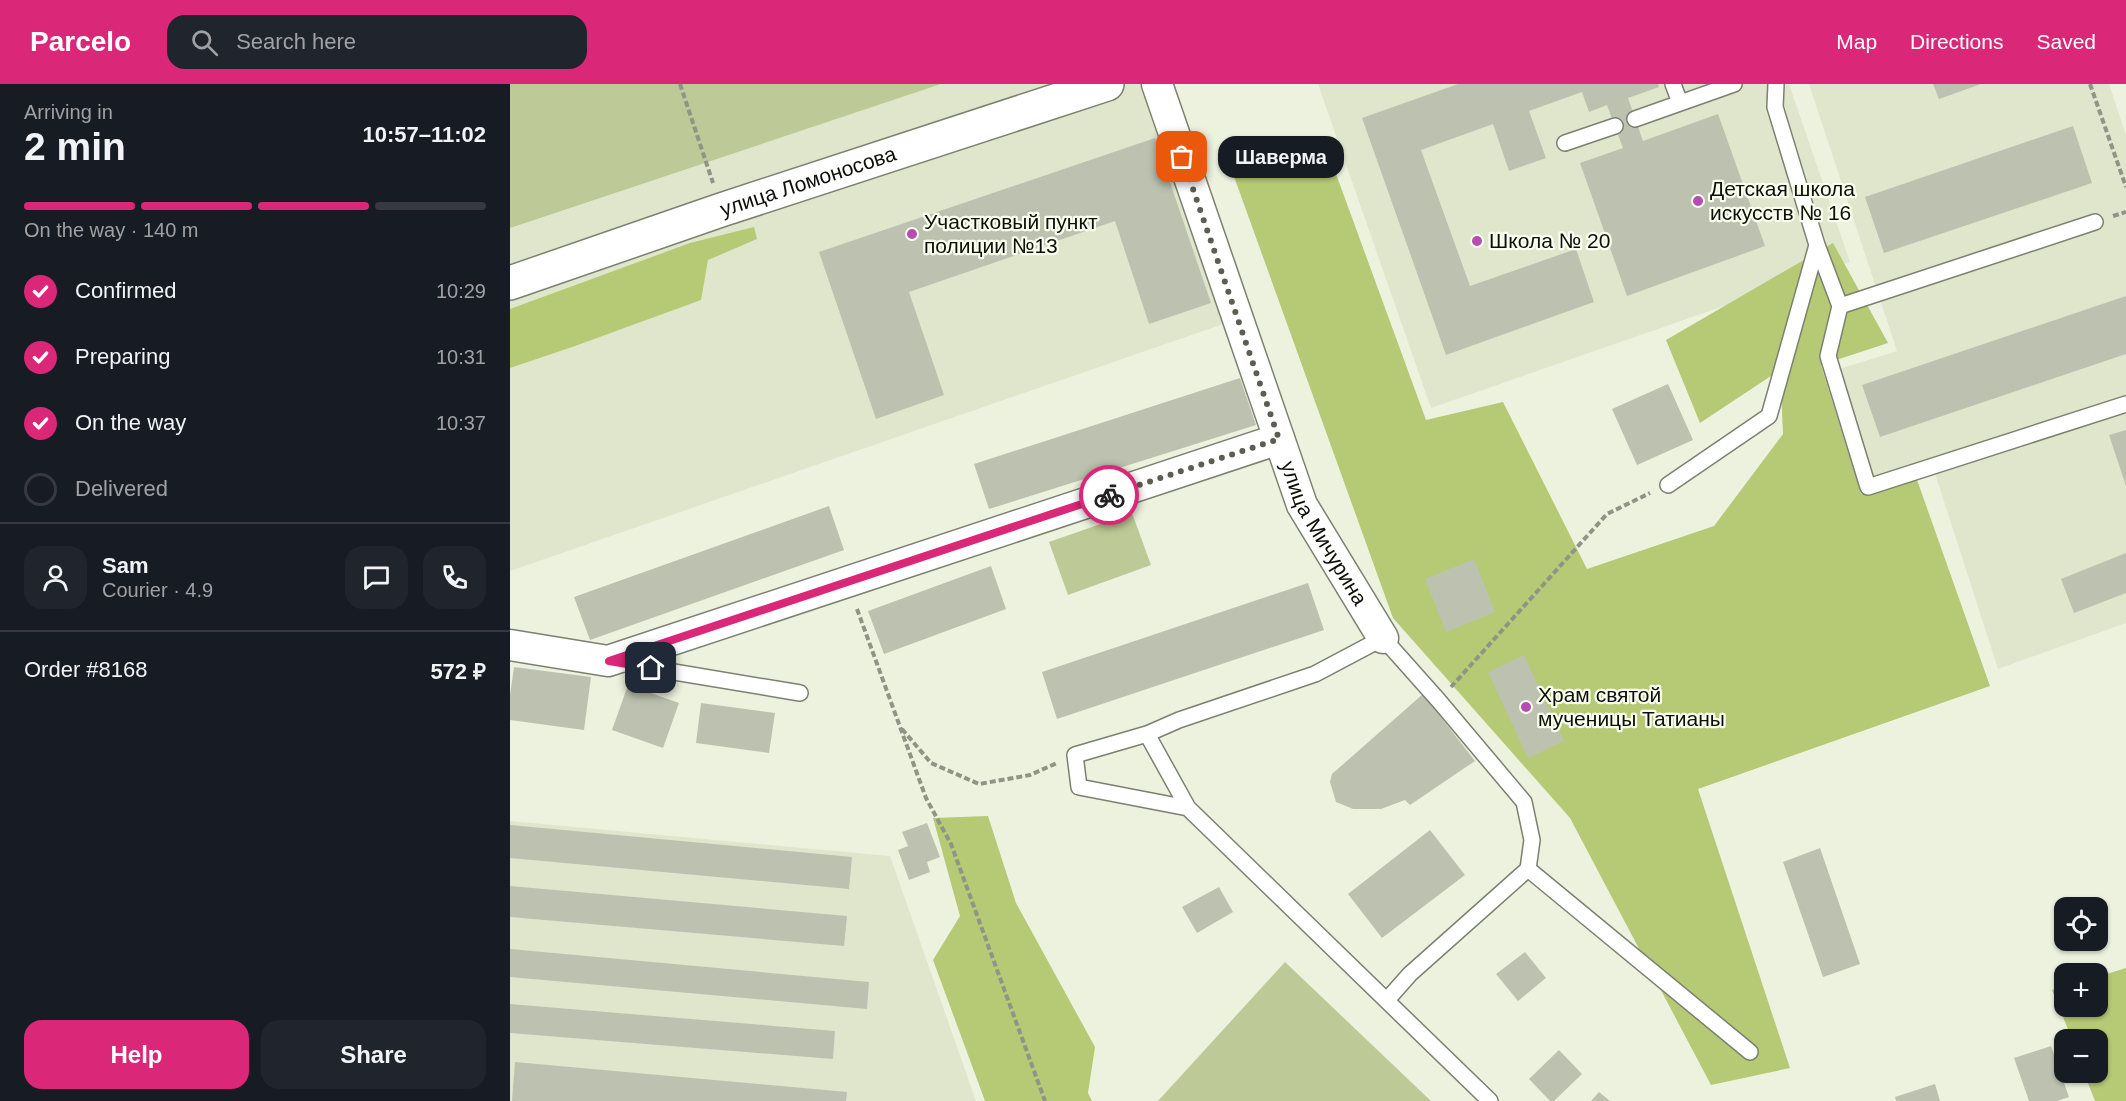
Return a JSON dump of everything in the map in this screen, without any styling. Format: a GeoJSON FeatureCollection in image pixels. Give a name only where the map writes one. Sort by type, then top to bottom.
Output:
{"type":"FeatureCollection","features":[{"type":"Feature","properties":{"kind":"main road","name":"улица Ломоносова"},"geometry":{"type":"LineString","coordinates":[[510,283],[722,210],[1107,84]]}},
{"type":"Feature","properties":{"kind":"street","name":"улица Мичурина"},"geometry":{"type":"LineString","coordinates":[[1157,84],[1302,505],[1383,638]]}},
{"type":"Feature","properties":{"kind":"street"},"geometry":{"type":"LineString","coordinates":[[510,645],[609,661],[1279,439]]}},
{"type":"Feature","properties":{"kind":"lane"},"geometry":{"type":"LineString","coordinates":[[1673,84],[1680,103]]}},
{"type":"Feature","properties":{"kind":"lane"},"geometry":{"type":"LineString","coordinates":[[1635,119],[1734,84]]}},
{"type":"Feature","properties":{"kind":"lane"},"geometry":{"type":"LineString","coordinates":[[1776,84],[1775,107],[1817,245],[1840,306],[1828,356],[1868,488],[2126,404]]}},
{"type":"Feature","properties":{"kind":"lane"},"geometry":{"type":"LineString","coordinates":[[1564,143],[1615,126]]}},
{"type":"Feature","properties":{"kind":"lane"},"geometry":{"type":"LineString","coordinates":[[1840,306],[2095,222]]}},
{"type":"Feature","properties":{"kind":"lane"},"geometry":{"type":"LineString","coordinates":[[1668,485],[1769,416],[1817,245]]}},
{"type":"Feature","properties":{"kind":"lane"},"geometry":{"type":"LineString","coordinates":[[1188,808],[1079,787],[1075,755],[1147,734],[1179,720],[1316,674],[1383,638],[1524,802],[1532,840],[1528,869],[1410,974],[1387,1000]]}},
{"type":"Feature","properties":{"kind":"lane"},"geometry":{"type":"LineString","coordinates":[[609,661],[800,693]]}},
{"type":"Feature","properties":{"kind":"lane"},"geometry":{"type":"LineString","coordinates":[[1147,734],[1188,808],[1490,1101]]}},
{"type":"Feature","properties":{"kind":"lane"},"geometry":{"type":"LineString","coordinates":[[1528,869],[1750,1052]]}},
{"type":"Feature","properties":{"kind":"path"},"geometry":{"type":"LineString","coordinates":[[680,84],[722,210]]}},
{"type":"Feature","properties":{"kind":"path"},"geometry":{"type":"LineString","coordinates":[[2090,84],[2126,187]]}},
{"type":"Feature","properties":{"kind":"path"},"geometry":{"type":"LineString","coordinates":[[1439,701],[1607,514],[1668,485]]}},
{"type":"Feature","properties":{"kind":"path"},"geometry":{"type":"LineString","coordinates":[[847,582],[926,798],[951,844],[1045,1101]]}},
{"type":"Feature","properties":{"kind":"path"},"geometry":{"type":"LineString","coordinates":[[900,726],[931,763],[979,784],[1030,775],[1075,755]]}},
{"type":"Feature","properties":{"kind":"shaded area"},"geometry":{"type":"Polygon","coordinates":[[[510,84],[1142,84],[1232,321],[510,571],[510,84]]]}},
{"type":"Feature","properties":{"kind":"shaded area"},"geometry":{"type":"Polygon","coordinates":[[[1318,84],[1789,84],[1850,262],[1431,408],[1318,84]]]}},
{"type":"Feature","properties":{"kind":"shaded area"},"geometry":{"type":"Polygon","coordinates":[[[1809,84],[2109,84],[2126,135],[2126,623],[1998,669],[1931,461],[1865,483],[1830,372],[1897,351],[1809,84]]]}},
{"type":"Feature","properties":{"kind":"shaded area"},"geometry":{"type":"Polygon","coordinates":[[[510,821],[890,856],[976,1101],[510,1101],[510,821]]]}},
{"type":"Feature","properties":{"kind":"green space"},"geometry":{"type":"Polygon","coordinates":[[[510,84],[941,84],[510,228],[510,84]]]}},
{"type":"Feature","properties":{"kind":"green space"},"geometry":{"type":"Polygon","coordinates":[[[1328,152],[1426,420],[1503,402],[1587,569],[1714,526],[1783,434],[1780,370],[1700,423],[1666,340],[1833,243],[1888,343],[1821,365],[1861,494],[1916,477],[1990,686],[1698,789],[1790,1068],[1711,1085],[1570,818],[1393,618],[1232,171],[1328,152]]]}},
{"type":"Feature","properties":{"kind":"green space"},"geometry":{"type":"Polygon","coordinates":[[[754,227],[757,239],[708,260],[701,300],[510,368],[510,309],[690,243],[754,227]]]}},
{"type":"Feature","properties":{"kind":"green space"},"geometry":{"type":"Polygon","coordinates":[[[1132,513],[1151,565],[1068,595],[1049,542],[1132,513]]]}},
{"type":"Feature","properties":{"kind":"green space"},"geometry":{"type":"Polygon","coordinates":[[[988,816],[1016,903],[1095,1047],[1088,1093],[1092,1101],[985,1101],[933,960],[960,916],[933,818],[988,816]]]}},
{"type":"Feature","properties":{"kind":"green space"},"geometry":{"type":"Polygon","coordinates":[[[1285,962],[1431,1101],[1158,1101],[1285,962]]]}},
{"type":"Feature","properties":{"kind":"green space"},"geometry":{"type":"Polygon","coordinates":[[[2126,968],[2126,1101],[2095,1101],[2088,1083],[2108,1083],[2108,1029],[2068,1029],[2063,1017],[2108,1017],[2108,974],[2126,968]]]}},
{"type":"Feature","properties":{"kind":"building"},"geometry":{"type":"Polygon","coordinates":[[[1458,84],[1658,84],[1659,87],[1628,98],[1643,141],[1718,114],[1765,246],[1627,296],[1580,163],[1623,148],[1607,105],[1589,112],[1582,92],[1529,111],[1546,158],[1509,171],[1493,124],[1421,150],[1470,286],[1576,249],[1594,302],[1446,355],[1362,118],[1458,84]]]}},
{"type":"Feature","properties":{"kind":"building"},"geometry":{"type":"Polygon","coordinates":[[[1933,84],[1981,84],[1939,99],[1933,84]]]}},
{"type":"Feature","properties":{"kind":"building"},"geometry":{"type":"Polygon","coordinates":[[[2073,126],[2092,183],[1884,253],[1865,197],[2073,126]]]}},
{"type":"Feature","properties":{"kind":"building"},"geometry":{"type":"Polygon","coordinates":[[[1155,138],[1211,303],[1149,324],[1115,221],[909,292],[944,395],[876,419],[819,252],[1155,138]]]}},
{"type":"Feature","properties":{"kind":"building"},"geometry":{"type":"Polygon","coordinates":[[[2126,296],[2126,354],[1880,437],[1862,385],[2126,296]]]}},
{"type":"Feature","properties":{"kind":"building"},"geometry":{"type":"Polygon","coordinates":[[[1240,378],[1256,425],[989,509],[974,464],[1240,378]]]}},
{"type":"Feature","properties":{"kind":"building"},"geometry":{"type":"Polygon","coordinates":[[[1668,384],[1693,440],[1637,465],[1612,409],[1668,384]]]}},
{"type":"Feature","properties":{"kind":"building"},"geometry":{"type":"Polygon","coordinates":[[[2126,430],[2126,486],[2109,435],[2126,430]]]}},
{"type":"Feature","properties":{"kind":"building"},"geometry":{"type":"Polygon","coordinates":[[[829,506],[844,550],[590,640],[574,597],[829,506]]]}},
{"type":"Feature","properties":{"kind":"building"},"geometry":{"type":"Polygon","coordinates":[[[2126,553],[2126,593],[2074,613],[2061,579],[2126,553]]]}},
{"type":"Feature","properties":{"kind":"building"},"geometry":{"type":"Polygon","coordinates":[[[1474,559],[1495,612],[1446,632],[1425,579],[1474,559]]]}},
{"type":"Feature","properties":{"kind":"building"},"geometry":{"type":"Polygon","coordinates":[[[991,566],[1006,609],[884,654],[868,611],[991,566]]]}},
{"type":"Feature","properties":{"kind":"building"},"geometry":{"type":"Polygon","coordinates":[[[1308,583],[1324,630],[1057,719],[1042,672],[1308,583]]]}},
{"type":"Feature","properties":{"kind":"building","name":"Храм святой мученицы Татианы"},"geometry":{"type":"Polygon","coordinates":[[[1524,655],[1564,741],[1528,758],[1488,672],[1524,655]]]}},
{"type":"Feature","properties":{"kind":"building"},"geometry":{"type":"Polygon","coordinates":[[[514,667],[591,677],[584,730],[510,720],[510,695],[514,667]]]}},
{"type":"Feature","properties":{"kind":"building"},"geometry":{"type":"Polygon","coordinates":[[[628,685],[679,703],[663,748],[612,730],[628,685]]]}},
{"type":"Feature","properties":{"kind":"building"},"geometry":{"type":"Polygon","coordinates":[[[1423,694],[1475,761],[1410,805],[1405,800],[1381,809],[1353,809],[1336,802],[1330,782],[1332,774],[1423,694]]]}},
{"type":"Feature","properties":{"kind":"building"},"geometry":{"type":"Polygon","coordinates":[[[701,703],[775,713],[769,753],[696,743],[701,703]]]}},
{"type":"Feature","properties":{"kind":"building"},"geometry":{"type":"Polygon","coordinates":[[[927,823],[940,857],[927,862],[930,872],[909,880],[898,850],[908,846],[902,832],[927,823]]]}},
{"type":"Feature","properties":{"kind":"building"},"geometry":{"type":"Polygon","coordinates":[[[510,825],[852,857],[849,889],[510,858],[510,825]]]}},
{"type":"Feature","properties":{"kind":"building"},"geometry":{"type":"Polygon","coordinates":[[[1430,830],[1465,875],[1382,938],[1348,894],[1430,830]]]}},
{"type":"Feature","properties":{"kind":"building"},"geometry":{"type":"Polygon","coordinates":[[[1820,848],[1860,964],[1823,977],[1783,862],[1820,848]]]}},
{"type":"Feature","properties":{"kind":"building"},"geometry":{"type":"Polygon","coordinates":[[[510,886],[847,916],[844,946],[510,917],[510,886]]]}},
{"type":"Feature","properties":{"kind":"building"},"geometry":{"type":"Polygon","coordinates":[[[1219,887],[1233,912],[1197,933],[1182,907],[1219,887]]]}},
{"type":"Feature","properties":{"kind":"building"},"geometry":{"type":"Polygon","coordinates":[[[510,949],[869,982],[867,1009],[510,977],[510,949]]]}},
{"type":"Feature","properties":{"kind":"building"},"geometry":{"type":"Polygon","coordinates":[[[1525,952],[1546,978],[1518,1001],[1496,974],[1525,952]]]}},
{"type":"Feature","properties":{"kind":"building"},"geometry":{"type":"Polygon","coordinates":[[[510,1004],[835,1031],[833,1059],[510,1033],[510,1004]]]}},
{"type":"Feature","properties":{"kind":"building"},"geometry":{"type":"Polygon","coordinates":[[[2051,1046],[2054,1054],[2054,1083],[2064,1083],[2069,1097],[2057,1101],[2029,1101],[2014,1058],[2051,1046]]]}},
{"type":"Feature","properties":{"kind":"building"},"geometry":{"type":"Polygon","coordinates":[[[1559,1050],[1582,1074],[1554,1101],[1550,1101],[1529,1079],[1559,1050]]]}},
{"type":"Feature","properties":{"kind":"building"},"geometry":{"type":"Polygon","coordinates":[[[515,1062],[847,1092],[846,1101],[512,1101],[515,1062]]]}},
{"type":"Feature","properties":{"kind":"building"},"geometry":{"type":"Polygon","coordinates":[[[1935,1084],[1940,1101],[1896,1101],[1895,1097],[1935,1084]]]}},
{"type":"Feature","properties":{"kind":"building"},"geometry":{"type":"Polygon","coordinates":[[[1599,1092],[1610,1101],[1591,1101],[1599,1092]]]}},
{"type":"Feature","properties":{"kind":"way so far"},"geometry":{"type":"LineString","coordinates":[[1109,495],[1279,439],[1182,157]]}},
{"type":"Feature","properties":{"kind":"place","name":"Шаверма"},"geometry":{"type":"Point","coordinates":[1182,157]}},
{"type":"Feature","properties":{"kind":"place","name":"Детская школа искусств № 16"},"geometry":{"type":"Point","coordinates":[1698,201]}},
{"type":"Feature","properties":{"kind":"place","name":"Участковый пункт полиции №13"},"geometry":{"type":"Point","coordinates":[912,234]}},
{"type":"Feature","properties":{"kind":"place","name":"Школа № 20"},"geometry":{"type":"Point","coordinates":[1477,241]}},
{"type":"Feature","properties":{"kind":"place","name":"Храм святой мученицы Татианы"},"geometry":{"type":"Point","coordinates":[1526,707]}},
{"type":"Feature","properties":{"kind":"route"},"geometry":{"type":"LineString","coordinates":[[651,668],[609,661],[1109,495]]}}]}
